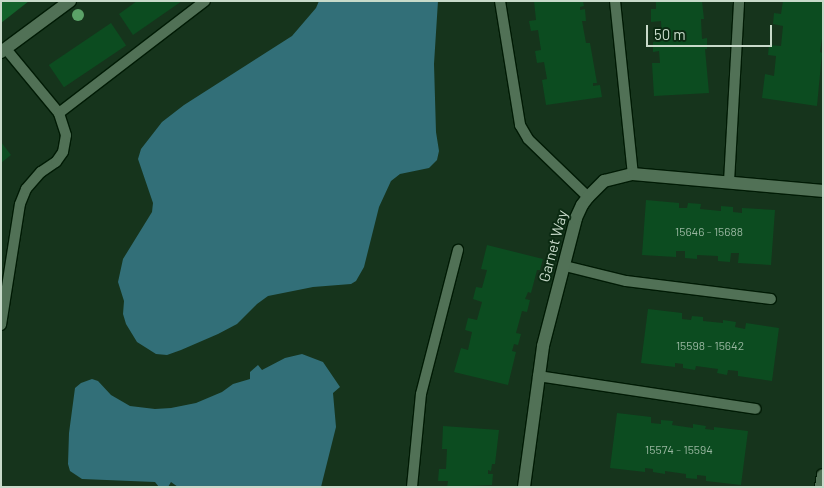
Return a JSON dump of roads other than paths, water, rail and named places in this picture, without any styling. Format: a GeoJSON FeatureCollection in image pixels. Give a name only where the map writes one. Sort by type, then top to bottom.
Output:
{"type":"FeatureCollection","features":[{"type":"Feature","properties":{"kind":"street"},"geometry":{"type":"LineString","coordinates":[[4,50],[70,1]]}},
{"type":"Feature","properties":{"kind":"street","name":"Garnet Way"},"geometry":{"type":"LineString","coordinates":[[524,487],[543,346],[576,218],[588,197],[604,181],[633,174],[823,191]]}},
{"type":"Feature","properties":{"kind":"street"},"geometry":{"type":"LineString","coordinates":[[821,487],[823,475]]}},
{"type":"Feature","properties":{"kind":"lane"},"geometry":{"type":"LineString","coordinates":[[59,113],[205,1]]}},
{"type":"Feature","properties":{"kind":"lane"},"geometry":{"type":"LineString","coordinates":[[500,1],[520,125],[528,139],[588,197]]}},
{"type":"Feature","properties":{"kind":"lane"},"geometry":{"type":"LineString","coordinates":[[615,1],[633,174]]}},
{"type":"Feature","properties":{"kind":"lane"},"geometry":{"type":"LineString","coordinates":[[729,182],[739,1]]}},
{"type":"Feature","properties":{"kind":"lane"},"geometry":{"type":"LineString","coordinates":[[1,325],[20,204],[26,189],[41,172],[56,162],[63,152],[66,135],[59,113],[4,50]]}},
{"type":"Feature","properties":{"kind":"lane"},"geometry":{"type":"LineString","coordinates":[[412,487],[421,394],[458,250]]}},
{"type":"Feature","properties":{"kind":"lane"},"geometry":{"type":"LineString","coordinates":[[565,266],[626,281],[771,299]]}},
{"type":"Feature","properties":{"kind":"lane"},"geometry":{"type":"LineString","coordinates":[[538,376],[756,409]]}},
{"type":"Feature","properties":{"kind":"water"},"geometry":{"type":"Polygon","coordinates":[[[319,1],[438,1],[434,64],[436,132],[439,151],[437,160],[429,168],[400,174],[391,181],[379,207],[364,267],[356,281],[351,284],[313,287],[268,296],[237,324],[218,334],[167,355],[156,354],[137,342],[126,324],[123,314],[124,301],[118,282],[123,259],[152,212],[153,203],[138,159],[141,149],[162,122],[184,105],[292,36],[316,8],[319,1]]]}},
{"type":"Feature","properties":{"kind":"water"},"geometry":{"type":"Polygon","coordinates":[[[302,354],[323,362],[340,387],[333,393],[336,427],[321,487],[178,487],[171,482],[168,487],[159,487],[155,482],[82,479],[70,471],[68,464],[69,433],[75,388],[81,383],[92,379],[98,381],[111,395],[130,406],[155,409],[171,408],[196,403],[222,392],[233,384],[250,379],[250,372],[258,365],[262,370],[285,358],[302,354]]]}}]}
